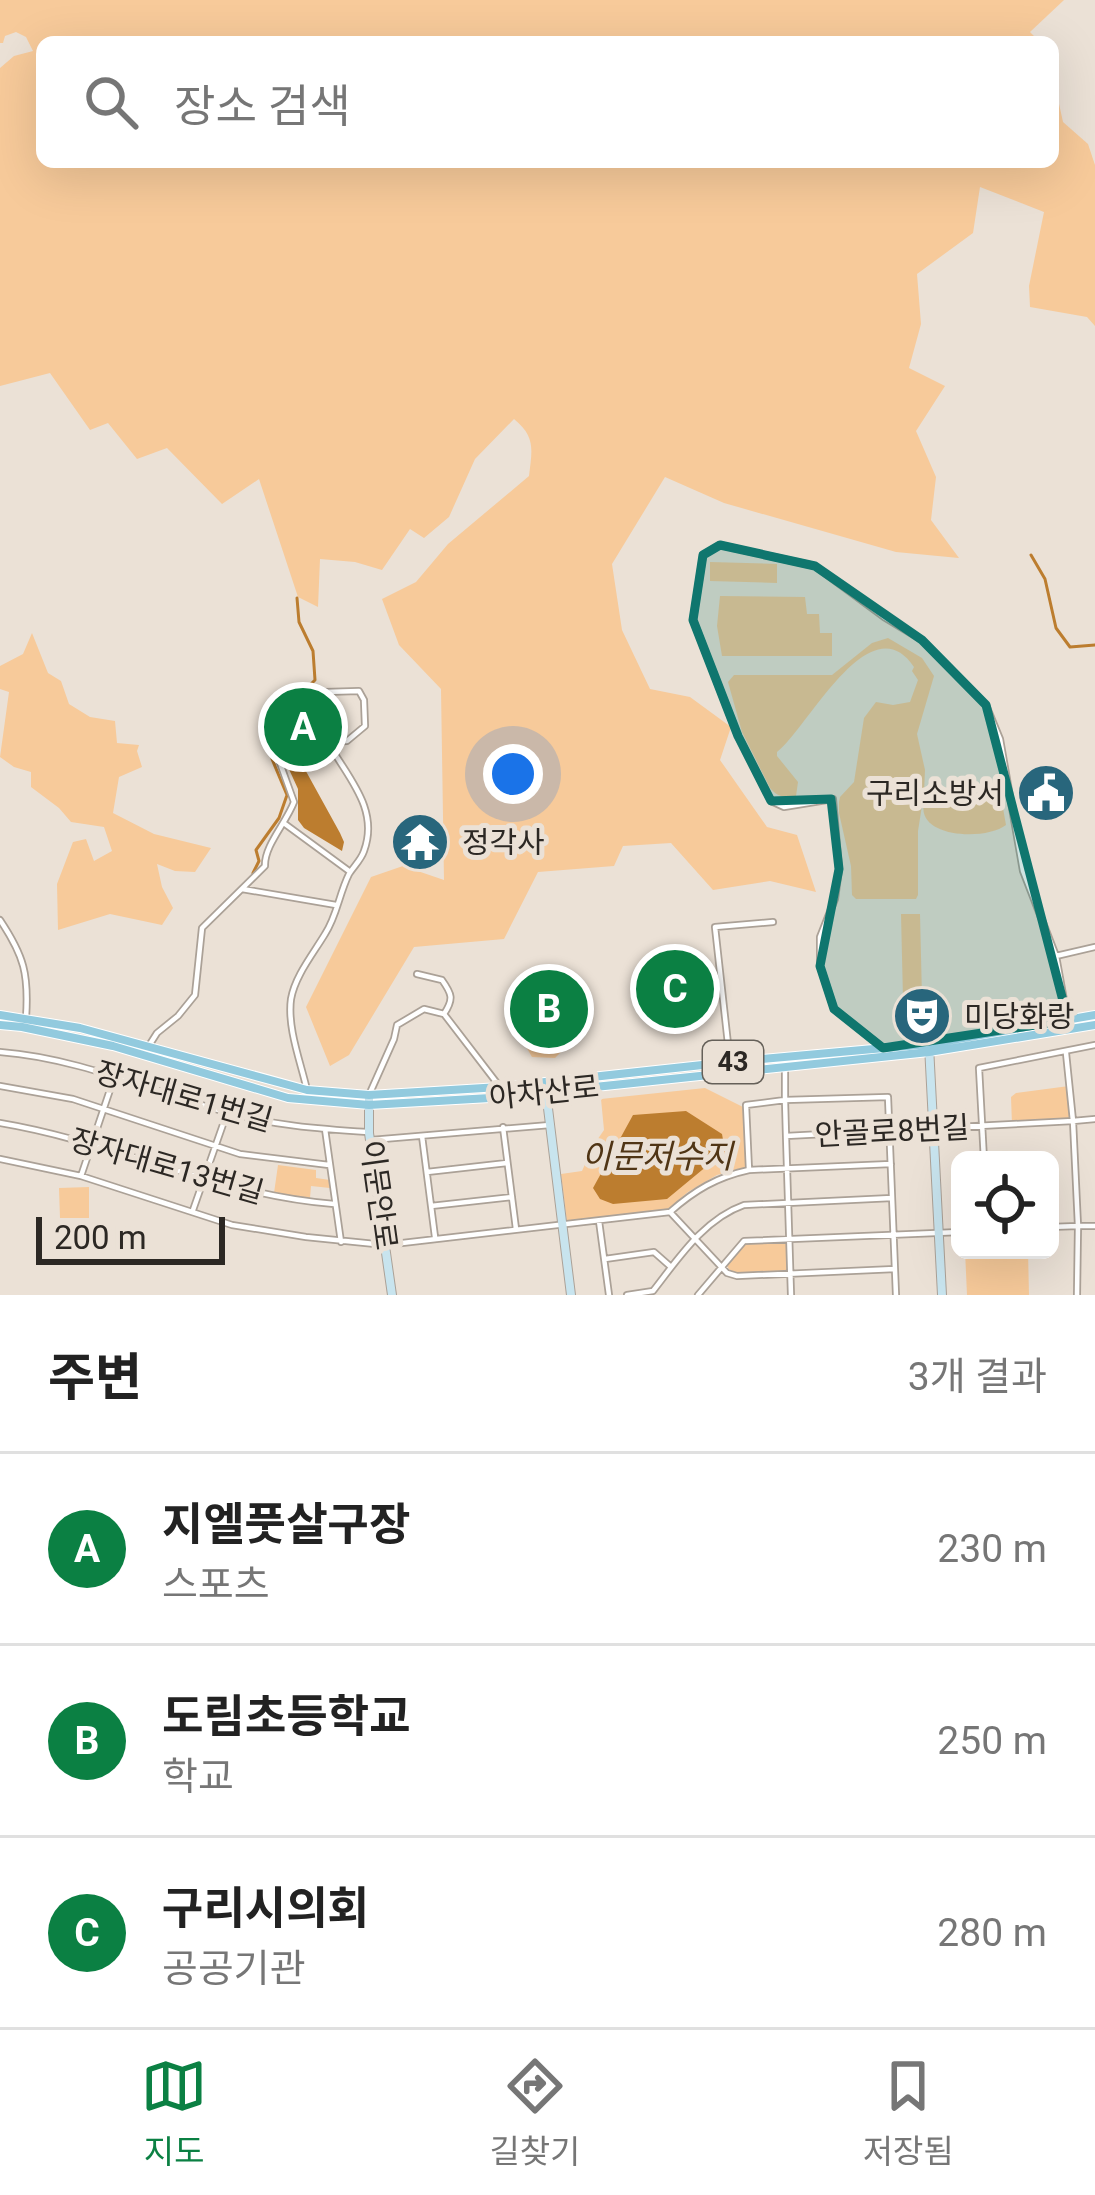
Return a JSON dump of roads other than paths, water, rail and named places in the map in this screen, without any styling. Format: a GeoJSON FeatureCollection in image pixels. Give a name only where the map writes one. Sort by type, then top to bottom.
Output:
{"type":"FeatureCollection","features":[{"type":"Feature","properties":{"kind":"main road","name":"아차산로"},"geometry":{"type":"LineString","coordinates":[[0,1015],[80,1028],[289,1098],[449,1102],[785,1067],[1095,1025]]}},
{"type":"Feature","properties":{"kind":"main road","name":"아차산로"},"geometry":{"type":"LineString","coordinates":[[1069,1025],[1095,1015]]}},
{"type":"Feature","properties":{"kind":"main road","name":"아차산로"},"geometry":{"type":"LineString","coordinates":[[0,1025],[147,1051],[369,1100],[730,1062],[929,1048]]}},
{"type":"Feature","properties":{"kind":"street"},"geometry":{"type":"LineString","coordinates":[[883,1048],[834,1009],[820,966],[820,937],[836,899],[833,799],[784,806],[771,801],[738,736],[692,620],[703,555],[720,545],[815,566],[922,640],[986,705],[1000,739],[1023,871],[1055,956],[1069,1025]]}},
{"type":"Feature","properties":{"kind":"street"},"geometry":{"type":"LineString","coordinates":[[147,1051],[157,1033],[195,995],[202,928],[265,866],[265,853],[295,802],[280,763],[278,702],[291,693],[359,691],[365,726],[347,741],[280,745]]}},
{"type":"Feature","properties":{"kind":"street"},"geometry":{"type":"LineString","coordinates":[[308,1090],[291,1018],[291,998],[299,976],[334,921],[350,872],[367,840],[364,802],[328,742]]}},
{"type":"Feature","properties":{"kind":"street"},"geometry":{"type":"LineString","coordinates":[[286,824],[350,872]]}},
{"type":"Feature","properties":{"kind":"street"},"geometry":{"type":"LineString","coordinates":[[242,889],[337,905]]}},
{"type":"Feature","properties":{"kind":"street"},"geometry":{"type":"LineString","coordinates":[[0,920],[23,958],[26,1018]]}},
{"type":"Feature","properties":{"kind":"street"},"geometry":{"type":"LineString","coordinates":[[730,1062],[715,927],[773,922]]}},
{"type":"Feature","properties":{"kind":"street"},"geometry":{"type":"LineString","coordinates":[[1055,956],[1095,947]]}},
{"type":"Feature","properties":{"kind":"street"},"geometry":{"type":"LineString","coordinates":[[417,974],[442,980],[452,994],[444,1014]]}},
{"type":"Feature","properties":{"kind":"street"},"geometry":{"type":"LineString","coordinates":[[369,1100],[397,1025],[424,1009],[444,1014],[500,1087]]}},
{"type":"Feature","properties":{"kind":"street"},"geometry":{"type":"LineString","coordinates":[[984,1151],[979,1068],[1095,1045]]}},
{"type":"Feature","properties":{"kind":"street"},"geometry":{"type":"LineString","coordinates":[[929,1048],[942,1295]]}},
{"type":"Feature","properties":{"kind":"street"},"geometry":{"type":"LineString","coordinates":[[1066,1051],[1078,1226],[1077,1295]]}},
{"type":"Feature","properties":{"kind":"street","name":"장자대로1번길"},"geometry":{"type":"LineString","coordinates":[[0,1052],[115,1075],[227,1113],[370,1136],[550,1125]]}},
{"type":"Feature","properties":{"kind":"street"},"geometry":{"type":"LineString","coordinates":[[785,1067],[785,1100],[888,1097],[896,1295]]}},
{"type":"Feature","properties":{"kind":"street"},"geometry":{"type":"LineString","coordinates":[[81,1176],[115,1075]]}},
{"type":"Feature","properties":{"kind":"street","name":"장자대로1번길"},"geometry":{"type":"LineString","coordinates":[[0,1086],[73,1100],[240,1154],[329,1166]]}},
{"type":"Feature","properties":{"kind":"street"},"geometry":{"type":"LineString","coordinates":[[546,1092],[571,1295]]}},
{"type":"Feature","properties":{"kind":"street","name":"이문안로"},"geometry":{"type":"LineString","coordinates":[[369,1100],[392,1295]]}},
{"type":"Feature","properties":{"kind":"street","name":"안골로8번길"},"geometry":{"type":"LineString","coordinates":[[891,1164],[749,1170],[746,1105],[785,1100],[786,1136],[1095,1119]]}},
{"type":"Feature","properties":{"kind":"street"},"geometry":{"type":"LineString","coordinates":[[193,1212],[227,1113]]}},
{"type":"Feature","properties":{"kind":"street","name":"장자대로13번길"},"geometry":{"type":"LineString","coordinates":[[0,1123],[92,1144],[252,1192],[334,1204]]}},
{"type":"Feature","properties":{"kind":"street"},"geometry":{"type":"LineString","coordinates":[[502,1127],[517,1230]]}},
{"type":"Feature","properties":{"kind":"street"},"geometry":{"type":"LineString","coordinates":[[325,1130],[341,1241]]}},
{"type":"Feature","properties":{"kind":"street"},"geometry":{"type":"LineString","coordinates":[[422,1136],[435,1239]]}},
{"type":"Feature","properties":{"kind":"street"},"geometry":{"type":"LineString","coordinates":[[786,1136],[791,1295]]}},
{"type":"Feature","properties":{"kind":"street","name":"장자대로13번길"},"geometry":{"type":"LineString","coordinates":[[0,1160],[81,1176],[232,1225],[341,1241],[386,1245],[562,1226]]}},
{"type":"Feature","properties":{"kind":"street"},"geometry":{"type":"LineString","coordinates":[[427,1172],[507,1163]]}},
{"type":"Feature","properties":{"kind":"street"},"geometry":{"type":"LineString","coordinates":[[562,1226],[670,1211],[713,1180],[749,1170]]}},
{"type":"Feature","properties":{"kind":"street"},"geometry":{"type":"LineString","coordinates":[[431,1206],[512,1197]]}},
{"type":"Feature","properties":{"kind":"street"},"geometry":{"type":"LineString","coordinates":[[627,1295],[653,1291],[724,1212],[744,1205],[892,1198]]}},
{"type":"Feature","properties":{"kind":"street"},"geometry":{"type":"LineString","coordinates":[[670,1211],[694,1241],[736,1276],[895,1269]]}},
{"type":"Feature","properties":{"kind":"street"},"geometry":{"type":"LineString","coordinates":[[599,1221],[609,1295]]}},
{"type":"Feature","properties":{"kind":"street"},"geometry":{"type":"LineString","coordinates":[[1059,1227],[1095,1226]]}},
{"type":"Feature","properties":{"kind":"street"},"geometry":{"type":"LineString","coordinates":[[700,1294],[744,1241],[951,1232]]}},
{"type":"Feature","properties":{"kind":"street"},"geometry":{"type":"LineString","coordinates":[[604,1259],[654,1252],[671,1267]]}},
{"type":"Feature","properties":{"kind":"water"},"geometry":{"type":"Polygon","coordinates":[[[302,764],[340,833],[342,851],[298,820],[298,789],[288,767],[302,764]]]}},
{"type":"Feature","properties":{"kind":"water","name":"이문저수지"},"geometry":{"type":"Polygon","coordinates":[[[686,1111],[722,1134],[725,1151],[667,1199],[613,1204],[600,1199],[593,1188],[633,1115],[686,1111]]]}},
{"type":"Feature","properties":{"kind":"waterway"},"geometry":{"type":"LineString","coordinates":[[1031,555],[1045,579],[1056,628],[1070,647],[1095,645]]}},
{"type":"Feature","properties":{"kind":"waterway"},"geometry":{"type":"LineString","coordinates":[[253,873],[259,861],[256,850],[279,818],[287,795],[272,759],[267,706],[273,696],[315,680],[313,651],[299,622],[297,598]]}},
{"type":"Feature","properties":{"kind":"place","name":"지엘풋살구장"},"geometry":{"type":"Point","coordinates":[303,727]}},
{"type":"Feature","properties":{"kind":"place","name":"구리소방서"},"geometry":{"type":"Point","coordinates":[1046,793]}},
{"type":"Feature","properties":{"kind":"place","name":"정각사"},"geometry":{"type":"Point","coordinates":[420,842]}},
{"type":"Feature","properties":{"kind":"place","name":"구리시의회"},"geometry":{"type":"Point","coordinates":[675,989]}},
{"type":"Feature","properties":{"kind":"place","name":"도림초등학교"},"geometry":{"type":"Point","coordinates":[549,1009]}},
{"type":"Feature","properties":{"kind":"place","name":"미당화랑"},"geometry":{"type":"Point","coordinates":[922,1016]}}]}
